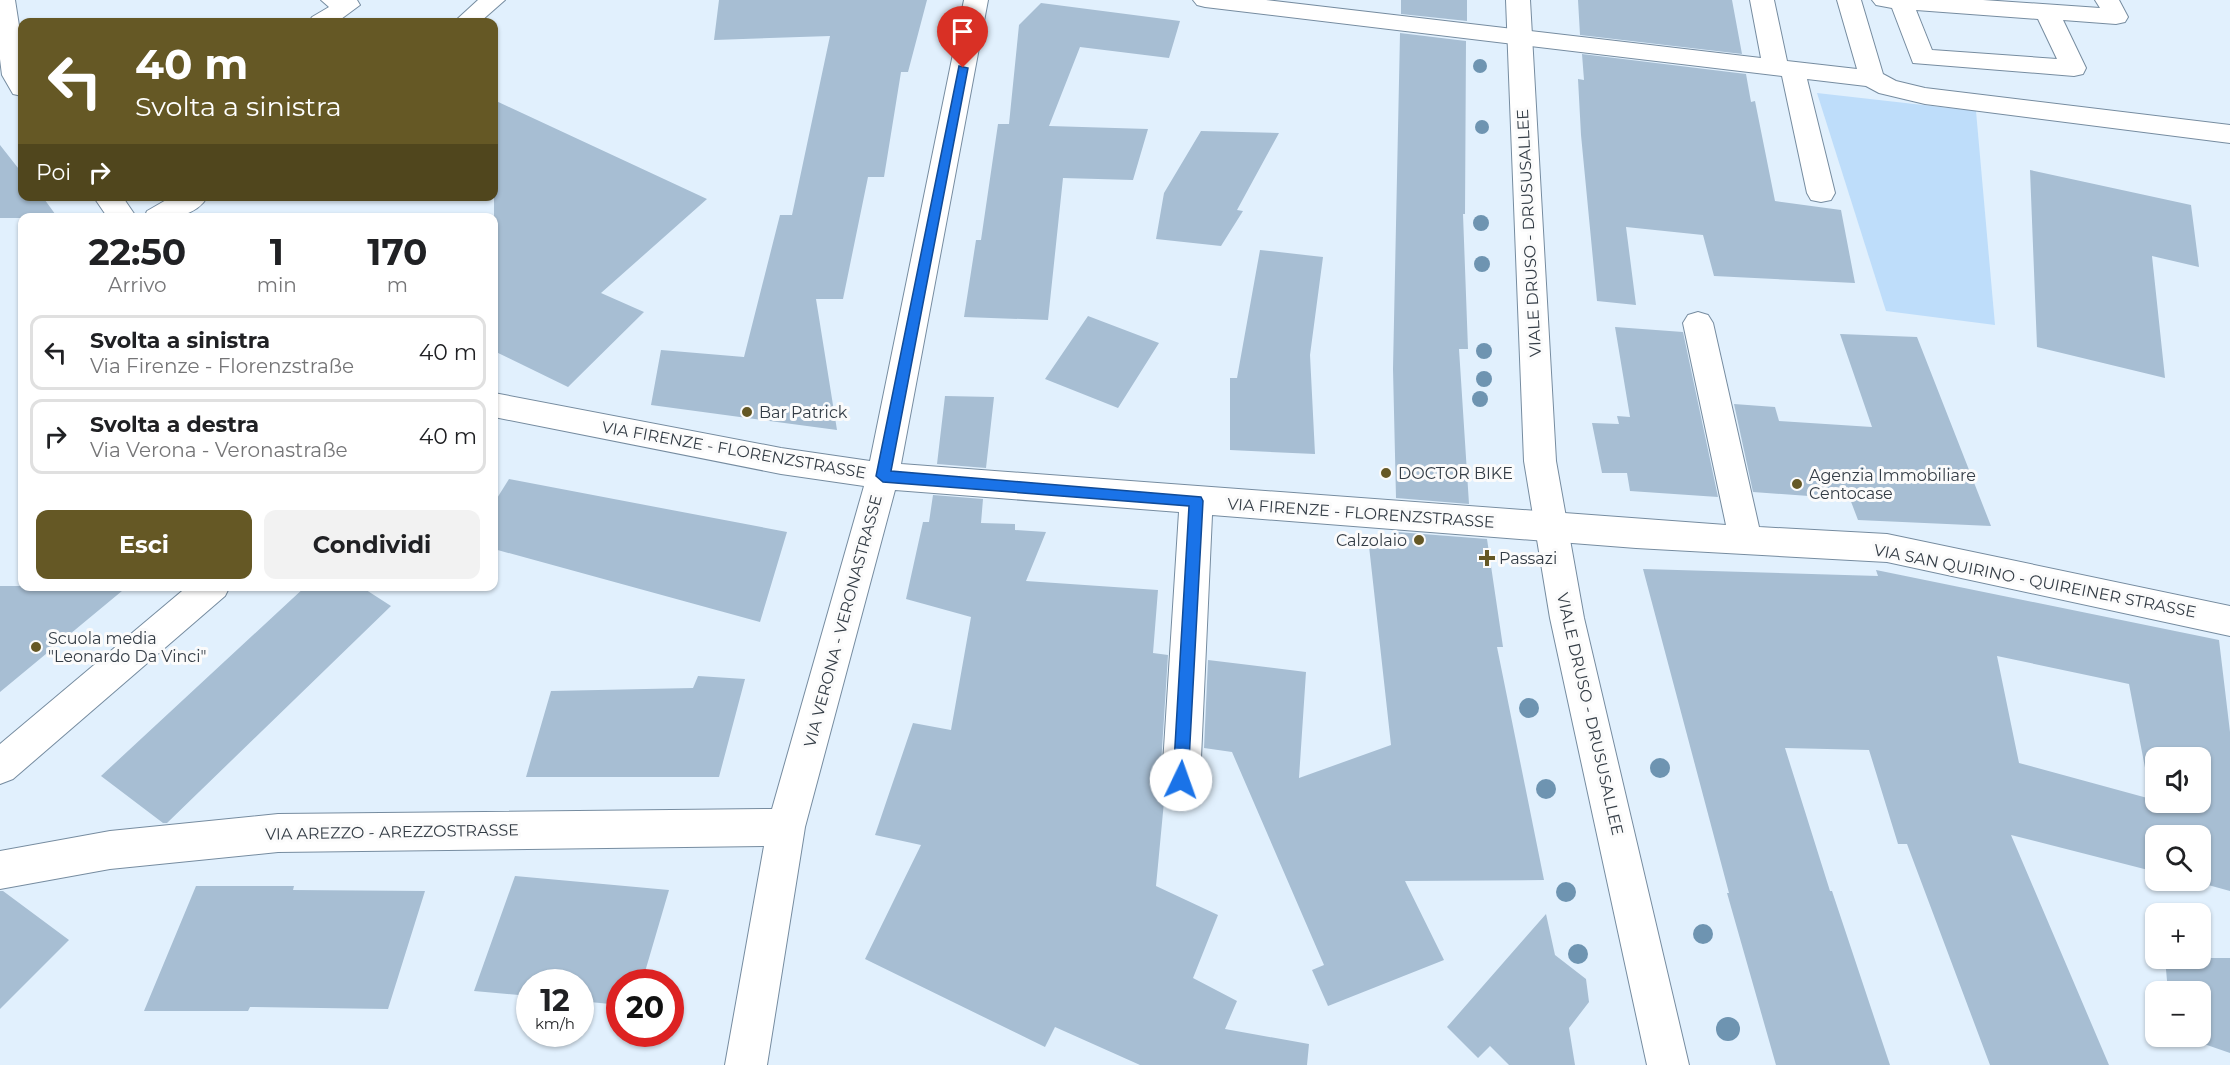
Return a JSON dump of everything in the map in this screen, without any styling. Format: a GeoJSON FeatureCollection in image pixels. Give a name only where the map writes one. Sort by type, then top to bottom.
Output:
{"type":"FeatureCollection","features":[{"type":"Feature","properties":{"kind":"street"},"geometry":{"type":"LineString","coordinates":[[3,0],[13,81]]}},
{"type":"Feature","properties":{"kind":"street"},"geometry":{"type":"LineString","coordinates":[[327,18],[348,5],[333,0]]}},
{"type":"Feature","properties":{"kind":"street"},"geometry":{"type":"LineString","coordinates":[[471,18],[493,0]]}},
{"type":"Feature","properties":{"kind":"street","name":"VIA VERONA - VERONASTRASSE"},"geometry":{"type":"LineString","coordinates":[[746,1065],[786,827],[883,476],[976,0]]}},
{"type":"Feature","properties":{"kind":"street"},"geometry":{"type":"LineString","coordinates":[[1205,0],[1872,79],[1888,87],[1925,96],[2230,134]]}},
{"type":"Feature","properties":{"kind":"street","name":"VIALE DRUSO - DRUSUSALLEE"},"geometry":{"type":"LineString","coordinates":[[1518,0],[1540,461],[1568,618],[1668,1065]]}},
{"type":"Feature","properties":{"kind":"street"},"geometry":{"type":"LineString","coordinates":[[1762,0],[1821,193]]}},
{"type":"Feature","properties":{"kind":"street"},"geometry":{"type":"LineString","coordinates":[[1849,0],[1872,79]]}},
{"type":"Feature","properties":{"kind":"street"},"geometry":{"type":"LineString","coordinates":[[1893,1],[2116,17],[2107,0]]}},
{"type":"Feature","properties":{"kind":"street"},"geometry":{"type":"LineString","coordinates":[[1893,1],[1922,57],[2074,68],[2047,12]]}},
{"type":"Feature","properties":{"kind":"street"},"geometry":{"type":"LineString","coordinates":[[109,201],[120,213]]}},
{"type":"Feature","properties":{"kind":"street"},"geometry":{"type":"LineString","coordinates":[[166,213],[186,201]]}},
{"type":"Feature","properties":{"kind":"street"},"geometry":{"type":"LineString","coordinates":[[1698,323],[1746,540]]}},
{"type":"Feature","properties":{"kind":"street","name":"VIA FIRENZE - FLORENZSTRASSE"},"geometry":{"type":"LineString","coordinates":[[498,406],[770,459],[883,476],[1551,528]]}},
{"type":"Feature","properties":{"kind":"street"},"geometry":{"type":"LineString","coordinates":[[1181,780],[1196,501]]}},
{"type":"Feature","properties":{"kind":"street","name":"VIA SAN QUIRINO - QUIREINER STRASSE"},"geometry":{"type":"LineString","coordinates":[[1551,528],[1887,548],[2230,621]]}},
{"type":"Feature","properties":{"kind":"street"},"geometry":{"type":"LineString","coordinates":[[0,767],[207,591]]}},
{"type":"Feature","properties":{"kind":"street","name":"VIA AREZZO - AREZZOSTRASSE"},"geometry":{"type":"LineString","coordinates":[[0,870],[110,850],[278,833],[786,827]]}},
{"type":"Feature","properties":{"kind":"shaded area"},"geometry":{"type":"Polygon","coordinates":[[[1817,93],[1976,111],[1995,325],[1886,311],[1817,93]]]}},
{"type":"Feature","properties":{"kind":"building"},"geometry":{"type":"Polygon","coordinates":[[[719,0],[927,0],[908,72],[901,72],[884,177],[868,177],[843,299],[816,299],[837,430],[651,405],[661,350],[744,357],[780,215],[792,215],[830,36],[714,40],[719,0]]]}},
{"type":"Feature","properties":{"kind":"building"},"geometry":{"type":"Polygon","coordinates":[[[1401,0],[1467,0],[1467,21],[1401,14],[1401,0]]]}},
{"type":"Feature","properties":{"kind":"building"},"geometry":{"type":"Polygon","coordinates":[[[1578,0],[1732,0],[1742,54],[1580,35],[1578,0]]]}},
{"type":"Feature","properties":{"kind":"building"},"geometry":{"type":"Polygon","coordinates":[[[1041,3],[1180,21],[1169,58],[1080,47],[1049,126],[1148,129],[1133,180],[1063,178],[1048,320],[964,317],[976,240],[981,240],[998,124],[1009,124],[1019,25],[1041,3]]]}},
{"type":"Feature","properties":{"kind":"building"},"geometry":{"type":"Polygon","coordinates":[[[1400,33],[1466,41],[1465,214],[1463,214],[1468,349],[1459,349],[1469,504],[1396,498],[1393,369],[1400,33]]]}},
{"type":"Feature","properties":{"kind":"building"},"geometry":{"type":"Polygon","coordinates":[[[1582,54],[1746,74],[1751,102],[1755,101],[1775,201],[1841,210],[1855,283],[1714,276],[1703,235],[1626,227],[1636,305],[1597,301],[1581,135],[1578,79],[1584,80],[1582,54]]]}},
{"type":"Feature","properties":{"kind":"building"},"geometry":{"type":"Polygon","coordinates":[[[498,102],[707,199],[601,293],[644,312],[568,387],[498,353],[498,213],[494,213],[494,201],[498,201],[498,102]]]}},
{"type":"Feature","properties":{"kind":"building"},"geometry":{"type":"Polygon","coordinates":[[[1201,131],[1279,133],[1237,210],[1243,211],[1221,246],[1156,239],[1164,193],[1201,131]]]}},
{"type":"Feature","properties":{"kind":"building"},"geometry":{"type":"Polygon","coordinates":[[[0,145],[18,168],[18,201],[46,201],[54,213],[18,213],[18,218],[0,218],[0,145]]]}},
{"type":"Feature","properties":{"kind":"building"},"geometry":{"type":"Polygon","coordinates":[[[2030,170],[2191,205],[2199,267],[2152,256],[2165,378],[2037,347],[2030,170]]]}},
{"type":"Feature","properties":{"kind":"building"},"geometry":{"type":"Polygon","coordinates":[[[1260,250],[1323,257],[1310,355],[1315,454],[1230,450],[1230,378],[1237,378],[1260,250]]]}},
{"type":"Feature","properties":{"kind":"building"},"geometry":{"type":"Polygon","coordinates":[[[1088,316],[1159,343],[1118,408],[1045,379],[1088,316]]]}},
{"type":"Feature","properties":{"kind":"building"},"geometry":{"type":"Polygon","coordinates":[[[1615,327],[1683,332],[1718,497],[1630,491],[1627,473],[1602,473],[1592,423],[1619,424],[1617,416],[1630,417],[1615,327]]]}},
{"type":"Feature","properties":{"kind":"building"},"geometry":{"type":"Polygon","coordinates":[[[1840,334],[1917,337],[1991,526],[1858,520],[1850,499],[1753,492],[1734,404],[1775,407],[1779,421],[1872,427],[1840,334]]]}},
{"type":"Feature","properties":{"kind":"building"},"geometry":{"type":"Polygon","coordinates":[[[945,396],[994,397],[986,468],[937,464],[945,396]]]}},
{"type":"Feature","properties":{"kind":"building"},"geometry":{"type":"Polygon","coordinates":[[[509,479],[787,532],[760,622],[498,550],[498,497],[509,479]]]}},
{"type":"Feature","properties":{"kind":"building"},"geometry":{"type":"Polygon","coordinates":[[[933,495],[983,499],[981,523],[1015,524],[1015,530],[1046,532],[1026,581],[1158,590],[1153,653],[1168,655],[1160,780],[1165,791],[1156,886],[1218,915],[1193,978],[1237,1001],[1225,1029],[1309,1044],[1307,1065],[1140,1065],[1055,1027],[1045,1047],[865,959],[921,845],[875,835],[913,723],[951,730],[971,617],[906,599],[923,522],[929,522],[933,495]]]}},
{"type":"Feature","properties":{"kind":"building"},"geometry":{"type":"Polygon","coordinates":[[[1397,532],[1487,539],[1503,647],[1497,647],[1544,880],[1405,881],[1444,960],[1328,1006],[1312,970],[1324,965],[1232,752],[1204,748],[1208,660],[1306,672],[1299,778],[1391,745],[1369,546],[1391,546],[1390,536],[1398,536],[1397,532]]]}},
{"type":"Feature","properties":{"kind":"building"},"geometry":{"type":"Polygon","coordinates":[[[1643,569],[1878,576],[1876,570],[2219,640],[2230,732],[2230,891],[2211,886],[2211,825],[2145,825],[2145,869],[2011,835],[2109,1065],[1990,1065],[1907,844],[1898,844],[1869,750],[1785,748],[1830,891],[1832,891],[1890,1065],[1776,1065],[1727,893],[1729,893],[1643,569]],[[1997,656],[2019,763],[2145,797],[2145,813],[2211,813],[2211,747],[2145,747],[2145,768],[2129,684],[1997,656]]]}},
{"type":"Feature","properties":{"kind":"building"},"geometry":{"type":"Polygon","coordinates":[[[0,586],[18,586],[18,591],[122,591],[0,692],[0,586]]]}},
{"type":"Feature","properties":{"kind":"building"},"geometry":{"type":"Polygon","coordinates":[[[301,591],[368,591],[391,606],[167,823],[163,823],[101,776],[301,591]]]}},
{"type":"Feature","properties":{"kind":"building"},"geometry":{"type":"Polygon","coordinates":[[[698,676],[745,679],[719,777],[526,777],[551,691],[693,688],[698,676]]]}},
{"type":"Feature","properties":{"kind":"building"},"geometry":{"type":"Polygon","coordinates":[[[515,876],[669,890],[646,969],[606,969],[606,1004],[594,1002],[594,969],[516,969],[516,995],[474,991],[515,876]]]}},
{"type":"Feature","properties":{"kind":"building"},"geometry":{"type":"Polygon","coordinates":[[[196,886],[294,886],[293,890],[425,891],[388,1009],[250,1007],[248,1011],[144,1011],[196,886]]]}},
{"type":"Feature","properties":{"kind":"building"},"geometry":{"type":"Polygon","coordinates":[[[0,891],[69,940],[0,1009],[0,891]]]}},
{"type":"Feature","properties":{"kind":"building"},"geometry":{"type":"Polygon","coordinates":[[[1546,914],[1555,955],[1586,979],[1589,1002],[1569,1028],[1575,1065],[1509,1065],[1490,1046],[1478,1058],[1447,1027],[1546,914]]]}},
{"type":"Feature","properties":{"kind":"building"},"geometry":{"type":"Polygon","coordinates":[[[2211,958],[2230,958],[2230,1053],[2211,1046],[2211,981],[2167,981],[2166,969],[2211,969],[2211,958]]]}},
{"type":"Feature","properties":{"kind":"place","name":"Bar Patrick"},"geometry":{"type":"Point","coordinates":[747,412]}},
{"type":"Feature","properties":{"kind":"place","name":"DOCTOR BIKE"},"geometry":{"type":"Point","coordinates":[1386,473]}},
{"type":"Feature","properties":{"kind":"place","name":"Agenzia Immobiliare Centocase"},"geometry":{"type":"Point","coordinates":[1797,484]}},
{"type":"Feature","properties":{"kind":"place","name":"Calzolaio"},"geometry":{"type":"Point","coordinates":[1419,540]}},
{"type":"Feature","properties":{"kind":"place","name":"Passazi"},"geometry":{"type":"Point","coordinates":[1487,558]}},
{"type":"Feature","properties":{"kind":"place","name":"Scuola media \"Leonardo Da Vinci\""},"geometry":{"type":"Point","coordinates":[36,647]}},
{"type":"Feature","properties":{"kind":"route"},"geometry":{"type":"LineString","coordinates":[[963,68],[883,476],[1196,501],[1181,780]]}}]}
